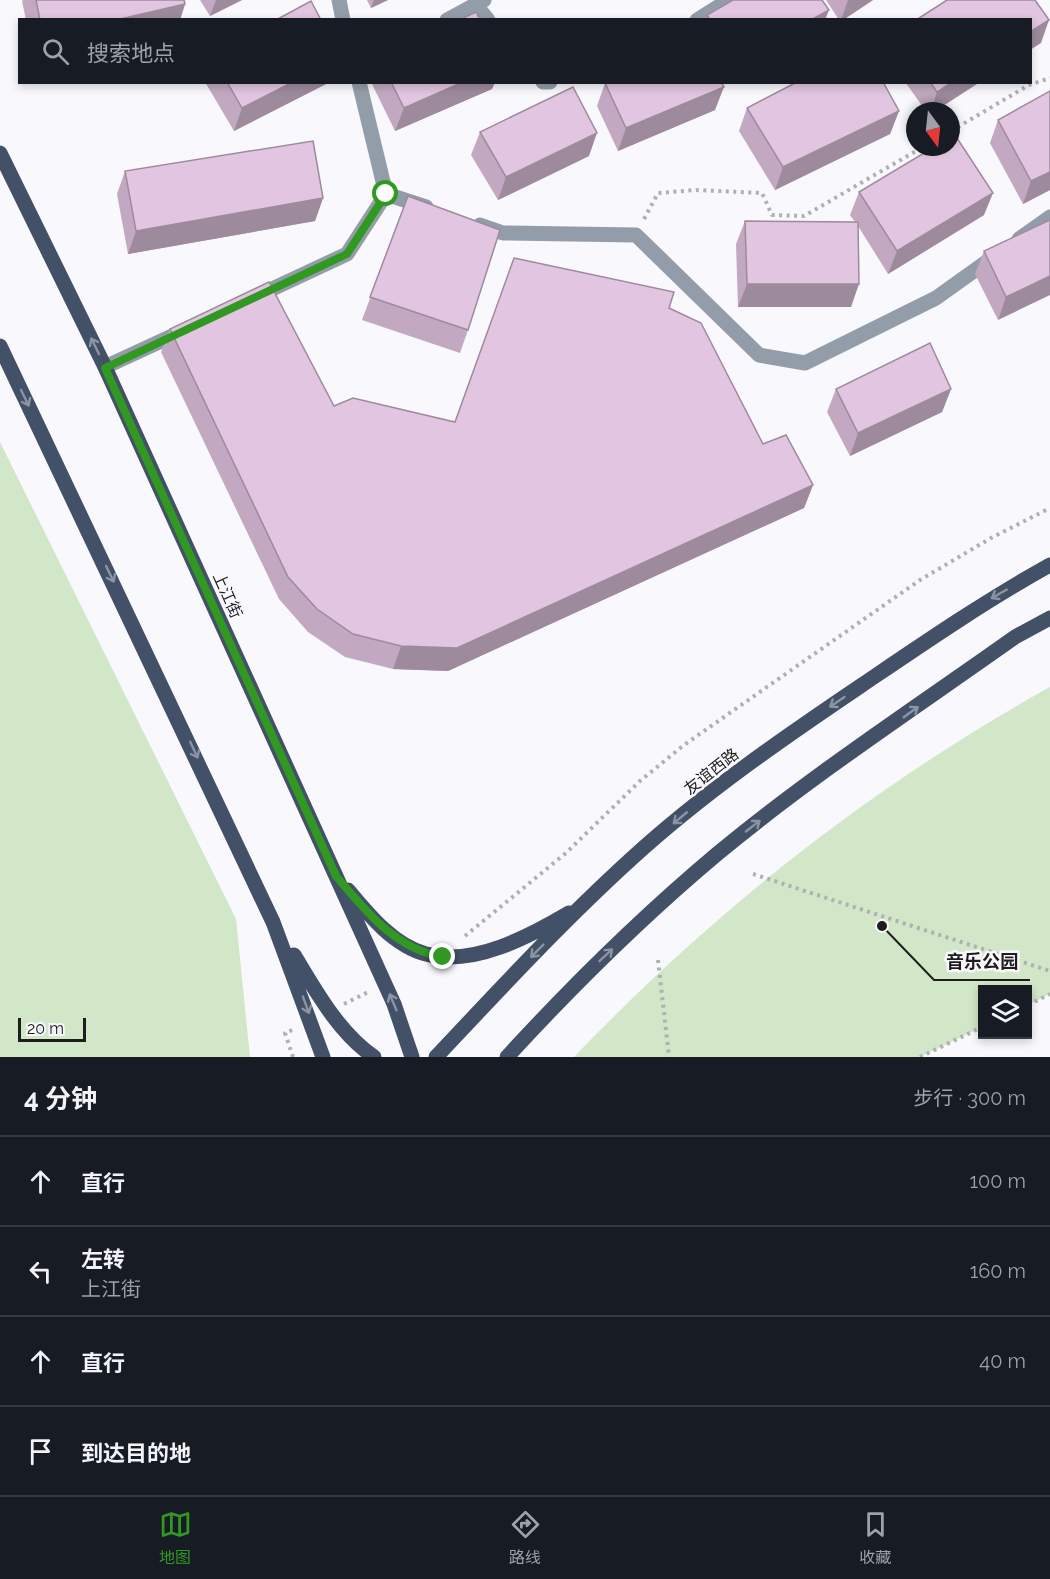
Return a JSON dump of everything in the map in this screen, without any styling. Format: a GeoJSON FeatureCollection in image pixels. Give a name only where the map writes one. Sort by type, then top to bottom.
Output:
{"type":"FeatureCollection","features":[{"type":"Feature","properties":{"kind":"main road","name":"上江街"},"geometry":{"type":"LineString","coordinates":[[0,153],[105,368],[385,983],[412,1057]]}},
{"type":"Feature","properties":{"kind":"main road"},"geometry":{"type":"LineString","coordinates":[[0,346],[273,921],[312,1021],[323,1057]]}},
{"type":"Feature","properties":{"kind":"main road","name":"友谊西路"},"geometry":{"type":"LineString","coordinates":[[436,1057],[631,859],[749,763],[992,597],[1050,566]]}},
{"type":"Feature","properties":{"kind":"main road"},"geometry":{"type":"LineString","coordinates":[[507,1056],[573,986],[717,854],[786,800],[1015,637],[1050,618]]}},
{"type":"Feature","properties":{"kind":"main road"},"geometry":{"type":"LineString","coordinates":[[336,876],[367,913],[389,933],[424,954],[443,957],[460,956],[505,945],[557,920],[587,902]]}},
{"type":"Feature","properties":{"kind":"main road"},"geometry":{"type":"LineString","coordinates":[[273,921],[330,1011],[349,1035],[374,1057]]}},
{"type":"Feature","properties":{"kind":"street"},"geometry":{"type":"LineString","coordinates":[[339,0],[344,18]]}},
{"type":"Feature","properties":{"kind":"street"},"geometry":{"type":"LineString","coordinates":[[700,18],[729,0]]}},
{"type":"Feature","properties":{"kind":"street"},"geometry":{"type":"LineString","coordinates":[[451,18],[479,2],[487,18]]}},
{"type":"Feature","properties":{"kind":"street"},"geometry":{"type":"LineString","coordinates":[[242,303],[347,254],[386,194],[358,84]]}},
{"type":"Feature","properties":{"kind":"street"},"geometry":{"type":"LineString","coordinates":[[386,194],[439,212]]}},
{"type":"Feature","properties":{"kind":"street"},"geometry":{"type":"LineString","coordinates":[[460,219],[503,233],[636,235],[759,355],[805,363],[936,298],[1050,217]]}},
{"type":"Feature","properties":{"kind":"street"},"geometry":{"type":"LineString","coordinates":[[105,368],[200,323]]}},
{"type":"Feature","properties":{"kind":"path"},"geometry":{"type":"LineString","coordinates":[[960,125],[1029,85],[1050,78]]}},
{"type":"Feature","properties":{"kind":"path"},"geometry":{"type":"LineString","coordinates":[[636,235],[658,194],[696,190],[762,193],[772,215],[804,216],[907,156]]}},
{"type":"Feature","properties":{"kind":"path"},"geometry":{"type":"LineString","coordinates":[[458,940],[566,853],[640,782],[684,746],[920,580],[991,538],[1050,508]]}},
{"type":"Feature","properties":{"kind":"path"},"geometry":{"type":"LineString","coordinates":[[753,874],[1050,971]]}},
{"type":"Feature","properties":{"kind":"path"},"geometry":{"type":"LineString","coordinates":[[658,960],[669,1057]]}},
{"type":"Feature","properties":{"kind":"path"},"geometry":{"type":"LineString","coordinates":[[330,1011],[385,983]]}},
{"type":"Feature","properties":{"kind":"path"},"geometry":{"type":"LineString","coordinates":[[1032,1003],[1050,994]]}},
{"type":"Feature","properties":{"kind":"path"},"geometry":{"type":"LineString","coordinates":[[293,1057],[285,1034],[312,1021]]}},
{"type":"Feature","properties":{"kind":"path"},"geometry":{"type":"LineString","coordinates":[[920,1057],[978,1029]]}},
{"type":"Feature","properties":{"kind":"green space"},"geometry":{"type":"Polygon","coordinates":[[[0,442],[236,919],[250,1057],[0,1057],[0,442]]]}},
{"type":"Feature","properties":{"kind":"green space"},"geometry":{"type":"Polygon","coordinates":[[[1050,687],[1050,994],[1032,1003],[1032,985],[978,985],[978,1029],[920,1057],[574,1057],[683,951],[798,854],[920,766],[984,725],[1050,687]]]}},
{"type":"Feature","properties":{"kind":"building"},"geometry":{"type":"Polygon","coordinates":[[[36,0],[184,0],[185,4],[125,18],[40,18],[36,0]]]}},
{"type":"Feature","properties":{"kind":"building"},"geometry":{"type":"Polygon","coordinates":[[[733,0],[822,0],[829,10],[815,18],[709,18],[707,15],[733,0]]]}},
{"type":"Feature","properties":{"kind":"building"},"geometry":{"type":"Polygon","coordinates":[[[947,0],[1035,0],[1049,20],[1032,31],[1032,18],[919,18],[947,0]]]}},
{"type":"Feature","properties":{"kind":"building"},"geometry":{"type":"Polygon","coordinates":[[[311,1],[320,18],[280,18],[311,1]]]}},
{"type":"Feature","properties":{"kind":"building"},"geometry":{"type":"Polygon","coordinates":[[[476,12],[479,18],[463,18],[476,12]]]}},
{"type":"Feature","properties":{"kind":"building"},"geometry":{"type":"Polygon","coordinates":[[[228,84],[289,84],[242,108],[228,84]]]}},
{"type":"Feature","properties":{"kind":"building"},"geometry":{"type":"Polygon","coordinates":[[[392,84],[458,84],[404,108],[392,84]]]}},
{"type":"Feature","properties":{"kind":"building"},"geometry":{"type":"Polygon","coordinates":[[[605,84],[722,84],[724,87],[626,128],[605,84]]]}},
{"type":"Feature","properties":{"kind":"building"},"geometry":{"type":"Polygon","coordinates":[[[793,84],[884,84],[899,111],[783,167],[747,108],[793,84]]]}},
{"type":"Feature","properties":{"kind":"building"},"geometry":{"type":"Polygon","coordinates":[[[931,84],[949,84],[937,92],[931,84]]]}},
{"type":"Feature","properties":{"kind":"building"},"geometry":{"type":"Polygon","coordinates":[[[573,87],[597,133],[506,177],[480,132],[573,87]]]}},
{"type":"Feature","properties":{"kind":"building"},"geometry":{"type":"Polygon","coordinates":[[[1050,91],[1050,172],[1031,181],[998,120],[1050,91]]]}},
{"type":"Feature","properties":{"kind":"building"},"geometry":{"type":"Polygon","coordinates":[[[313,141],[323,198],[136,231],[125,171],[313,141]]]}},
{"type":"Feature","properties":{"kind":"building"},"geometry":{"type":"Polygon","coordinates":[[[960,143],[993,193],[897,251],[859,192],[919,156],[960,156],[960,143]]]}},
{"type":"Feature","properties":{"kind":"building"},"geometry":{"type":"Polygon","coordinates":[[[408,196],[500,230],[468,330],[370,297],[408,196]]]}},
{"type":"Feature","properties":{"kind":"building"},"geometry":{"type":"Polygon","coordinates":[[[1050,220],[1050,276],[1006,297],[984,251],[1050,220]]]}},
{"type":"Feature","properties":{"kind":"building"},"geometry":{"type":"Polygon","coordinates":[[[745,221],[858,222],[859,284],[747,284],[745,221]]]}},
{"type":"Feature","properties":{"kind":"building"},"geometry":{"type":"Polygon","coordinates":[[[514,258],[674,292],[669,308],[701,323],[763,444],[786,435],[813,485],[457,648],[401,646],[353,634],[317,609],[288,577],[170,329],[269,282],[334,406],[353,398],[455,422],[514,258]]]}},
{"type":"Feature","properties":{"kind":"building"},"geometry":{"type":"Polygon","coordinates":[[[930,343],[951,389],[858,433],[836,389],[930,343]]]}},
{"type":"Feature","properties":{"kind":"place","name":"音乐公园"},"geometry":{"type":"Point","coordinates":[882,926]}},
{"type":"Feature","properties":{"kind":"route"},"geometry":{"type":"LineString","coordinates":[[386,194],[347,254],[105,368],[336,876],[367,913],[389,933],[424,954],[443,957]]}}]}
